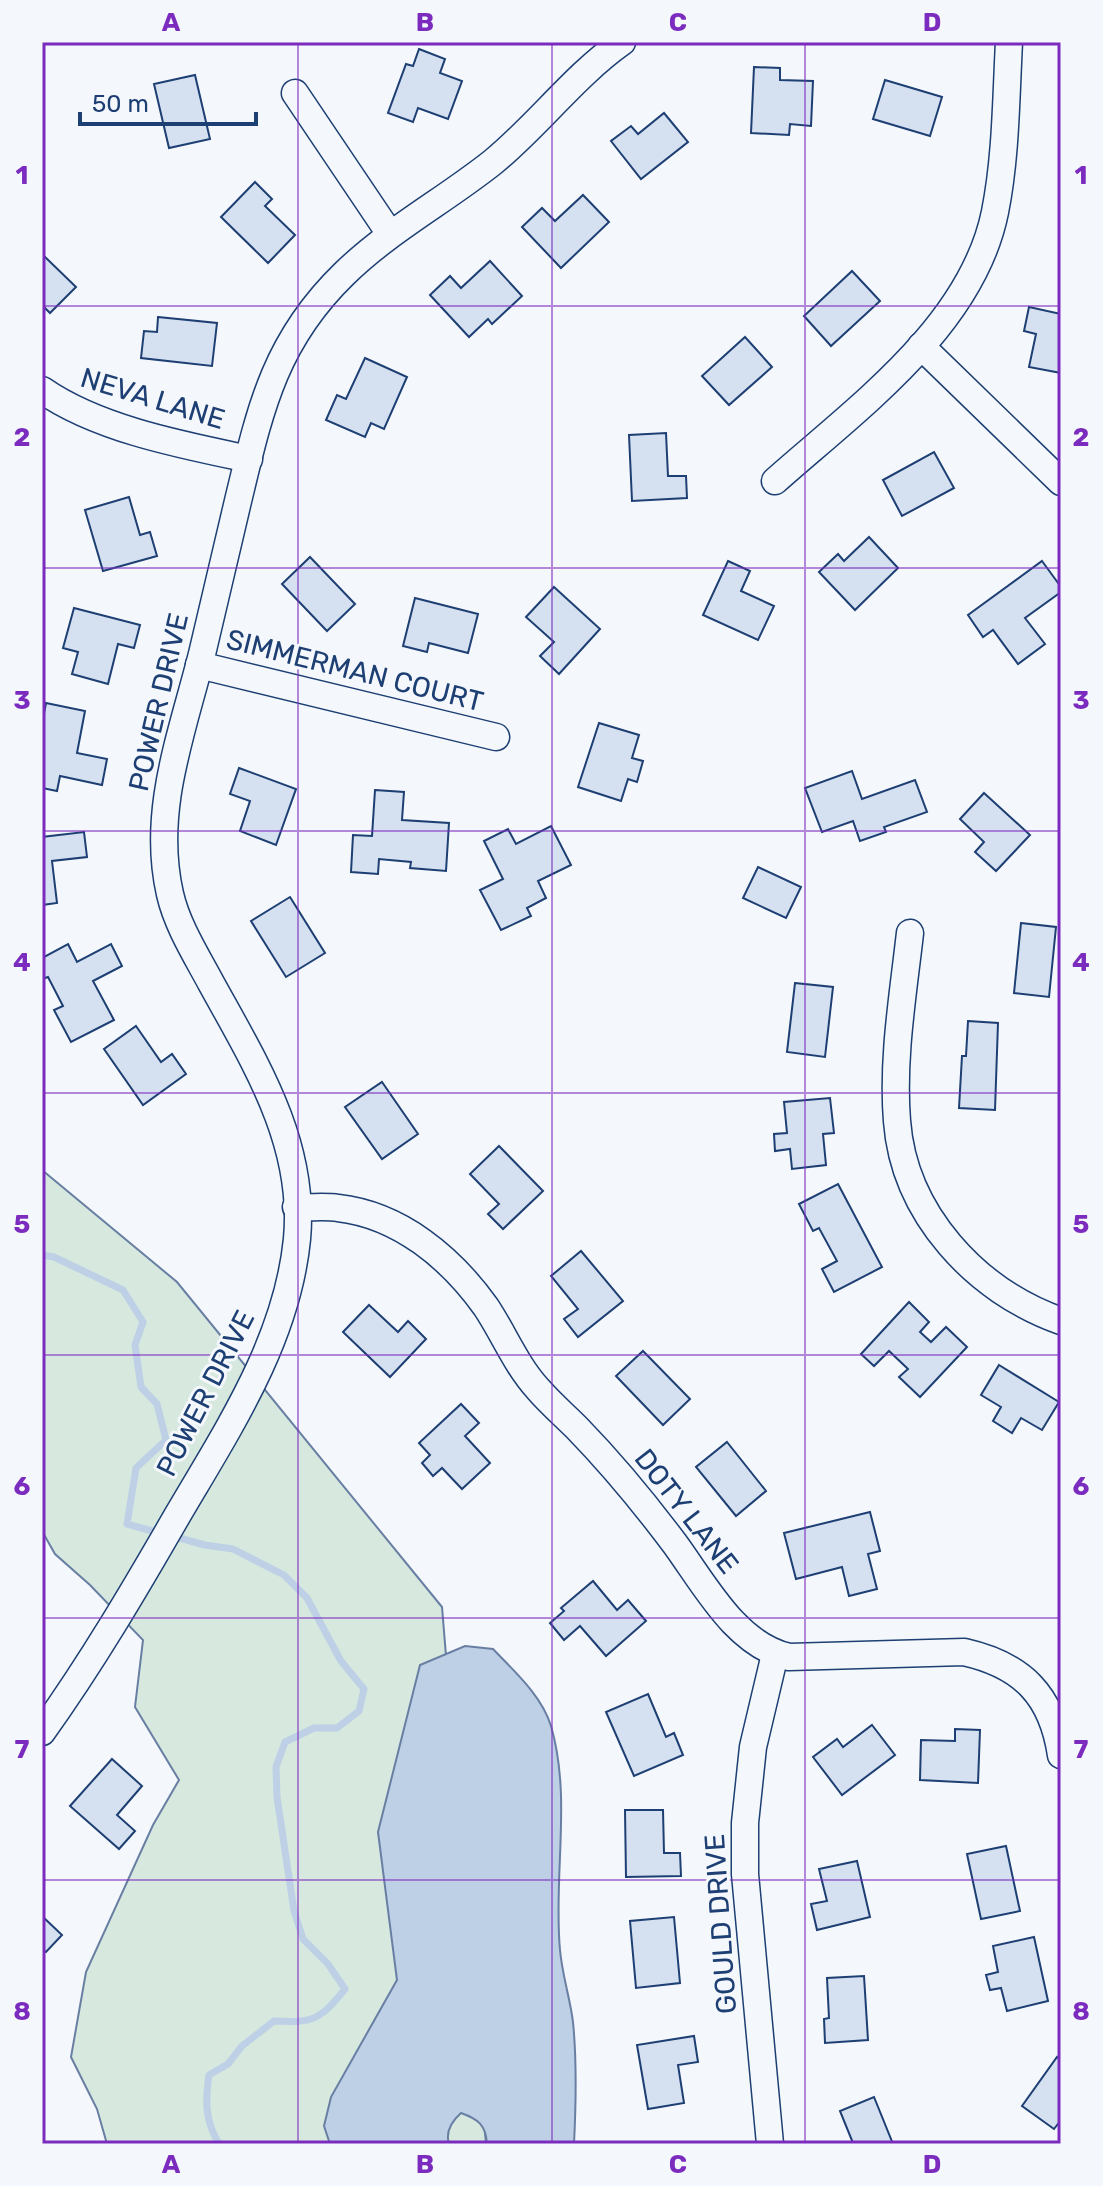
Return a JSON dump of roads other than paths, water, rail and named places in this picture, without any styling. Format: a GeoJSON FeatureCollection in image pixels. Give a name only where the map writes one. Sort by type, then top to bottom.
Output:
{"type":"FeatureCollection","features":[{"type":"Feature","properties":{"kind":"street","name":"POWER DRIVE"},"geometry":{"type":"LineString","coordinates":[[42,1732],[81,1677],[201,1475],[277,1331],[291,1276],[297,1234],[294,1167],[282,1119],[264,1079],[192,950],[170,898],[162,842],[168,782],[263,401],[294,334],[316,303],[346,272],[390,234],[518,141],[599,58],[622,42]]}},
{"type":"Feature","properties":{"kind":"street"},"geometry":{"type":"LineString","coordinates":[[775,481],[884,384],[949,313],[970,281],[986,245],[995,214],[1001,174],[1009,42]]}},
{"type":"Feature","properties":{"kind":"street"},"geometry":{"type":"LineString","coordinates":[[295,93],[390,234]]}},
{"type":"Feature","properties":{"kind":"street"},"geometry":{"type":"LineString","coordinates":[[921,346],[1061,482]]}},
{"type":"Feature","properties":{"kind":"street","name":"NEVA LANE"},"geometry":{"type":"LineString","coordinates":[[42,390],[91,417],[249,459]]}},
{"type":"Feature","properties":{"kind":"street","name":"SIMMERMAN COURT"},"geometry":{"type":"LineString","coordinates":[[199,665],[496,737]]}},
{"type":"Feature","properties":{"kind":"street"},"geometry":{"type":"LineString","coordinates":[[910,933],[896,1071],[897,1124],[909,1177],[930,1219],[956,1254],[997,1289],[1039,1314],[1061,1321]]}},
{"type":"Feature","properties":{"kind":"street","name":"DOTY LANE"},"geometry":{"type":"LineString","coordinates":[[296,1207],[338,1208],[379,1217],[418,1238],[452,1265],[486,1307],[536,1388],[578,1429],[651,1512],[730,1619],[748,1637],[775,1654]]}},
{"type":"Feature","properties":{"kind":"street"},"geometry":{"type":"LineString","coordinates":[[775,1654],[789,1657],[964,1652],[988,1657],[1007,1666],[1041,1697],[1054,1721],[1061,1755]]}},
{"type":"Feature","properties":{"kind":"street","name":"GOULD DRIVE"},"geometry":{"type":"LineString","coordinates":[[770,2144],[745,1874],[745,1823],[753,1747],[775,1654]]}},
{"type":"Feature","properties":{"kind":"water"},"geometry":{"type":"Polygon","coordinates":[[[465,1646],[493,1649],[526,1684],[547,1715],[557,1753],[561,1809],[558,1922],[574,2037],[574,2144],[487,2144],[480,2124],[461,2113],[450,2127],[449,2144],[330,2144],[324,2126],[331,2097],[397,1980],[378,1832],[420,1665],[465,1646]]]}},
{"type":"Feature","properties":{"kind":"waterway"},"geometry":{"type":"LineString","coordinates":[[42,1255],[54,1257],[123,1290],[143,1322],[135,1345],[141,1387],[157,1404],[166,1440],[136,1468],[127,1524],[160,1533]]}},
{"type":"Feature","properties":{"kind":"waterway"},"geometry":{"type":"LineString","coordinates":[[172,1536],[233,1549],[284,1575],[307,1598],[341,1661],[364,1689],[359,1711],[337,1728],[314,1728],[285,1742],[276,1767],[277,1797],[294,1911],[303,1939],[328,1964],[345,1989],[315,2017],[274,2021],[242,2046],[228,2064],[209,2075],[207,2111],[219,2144]]}}]}
